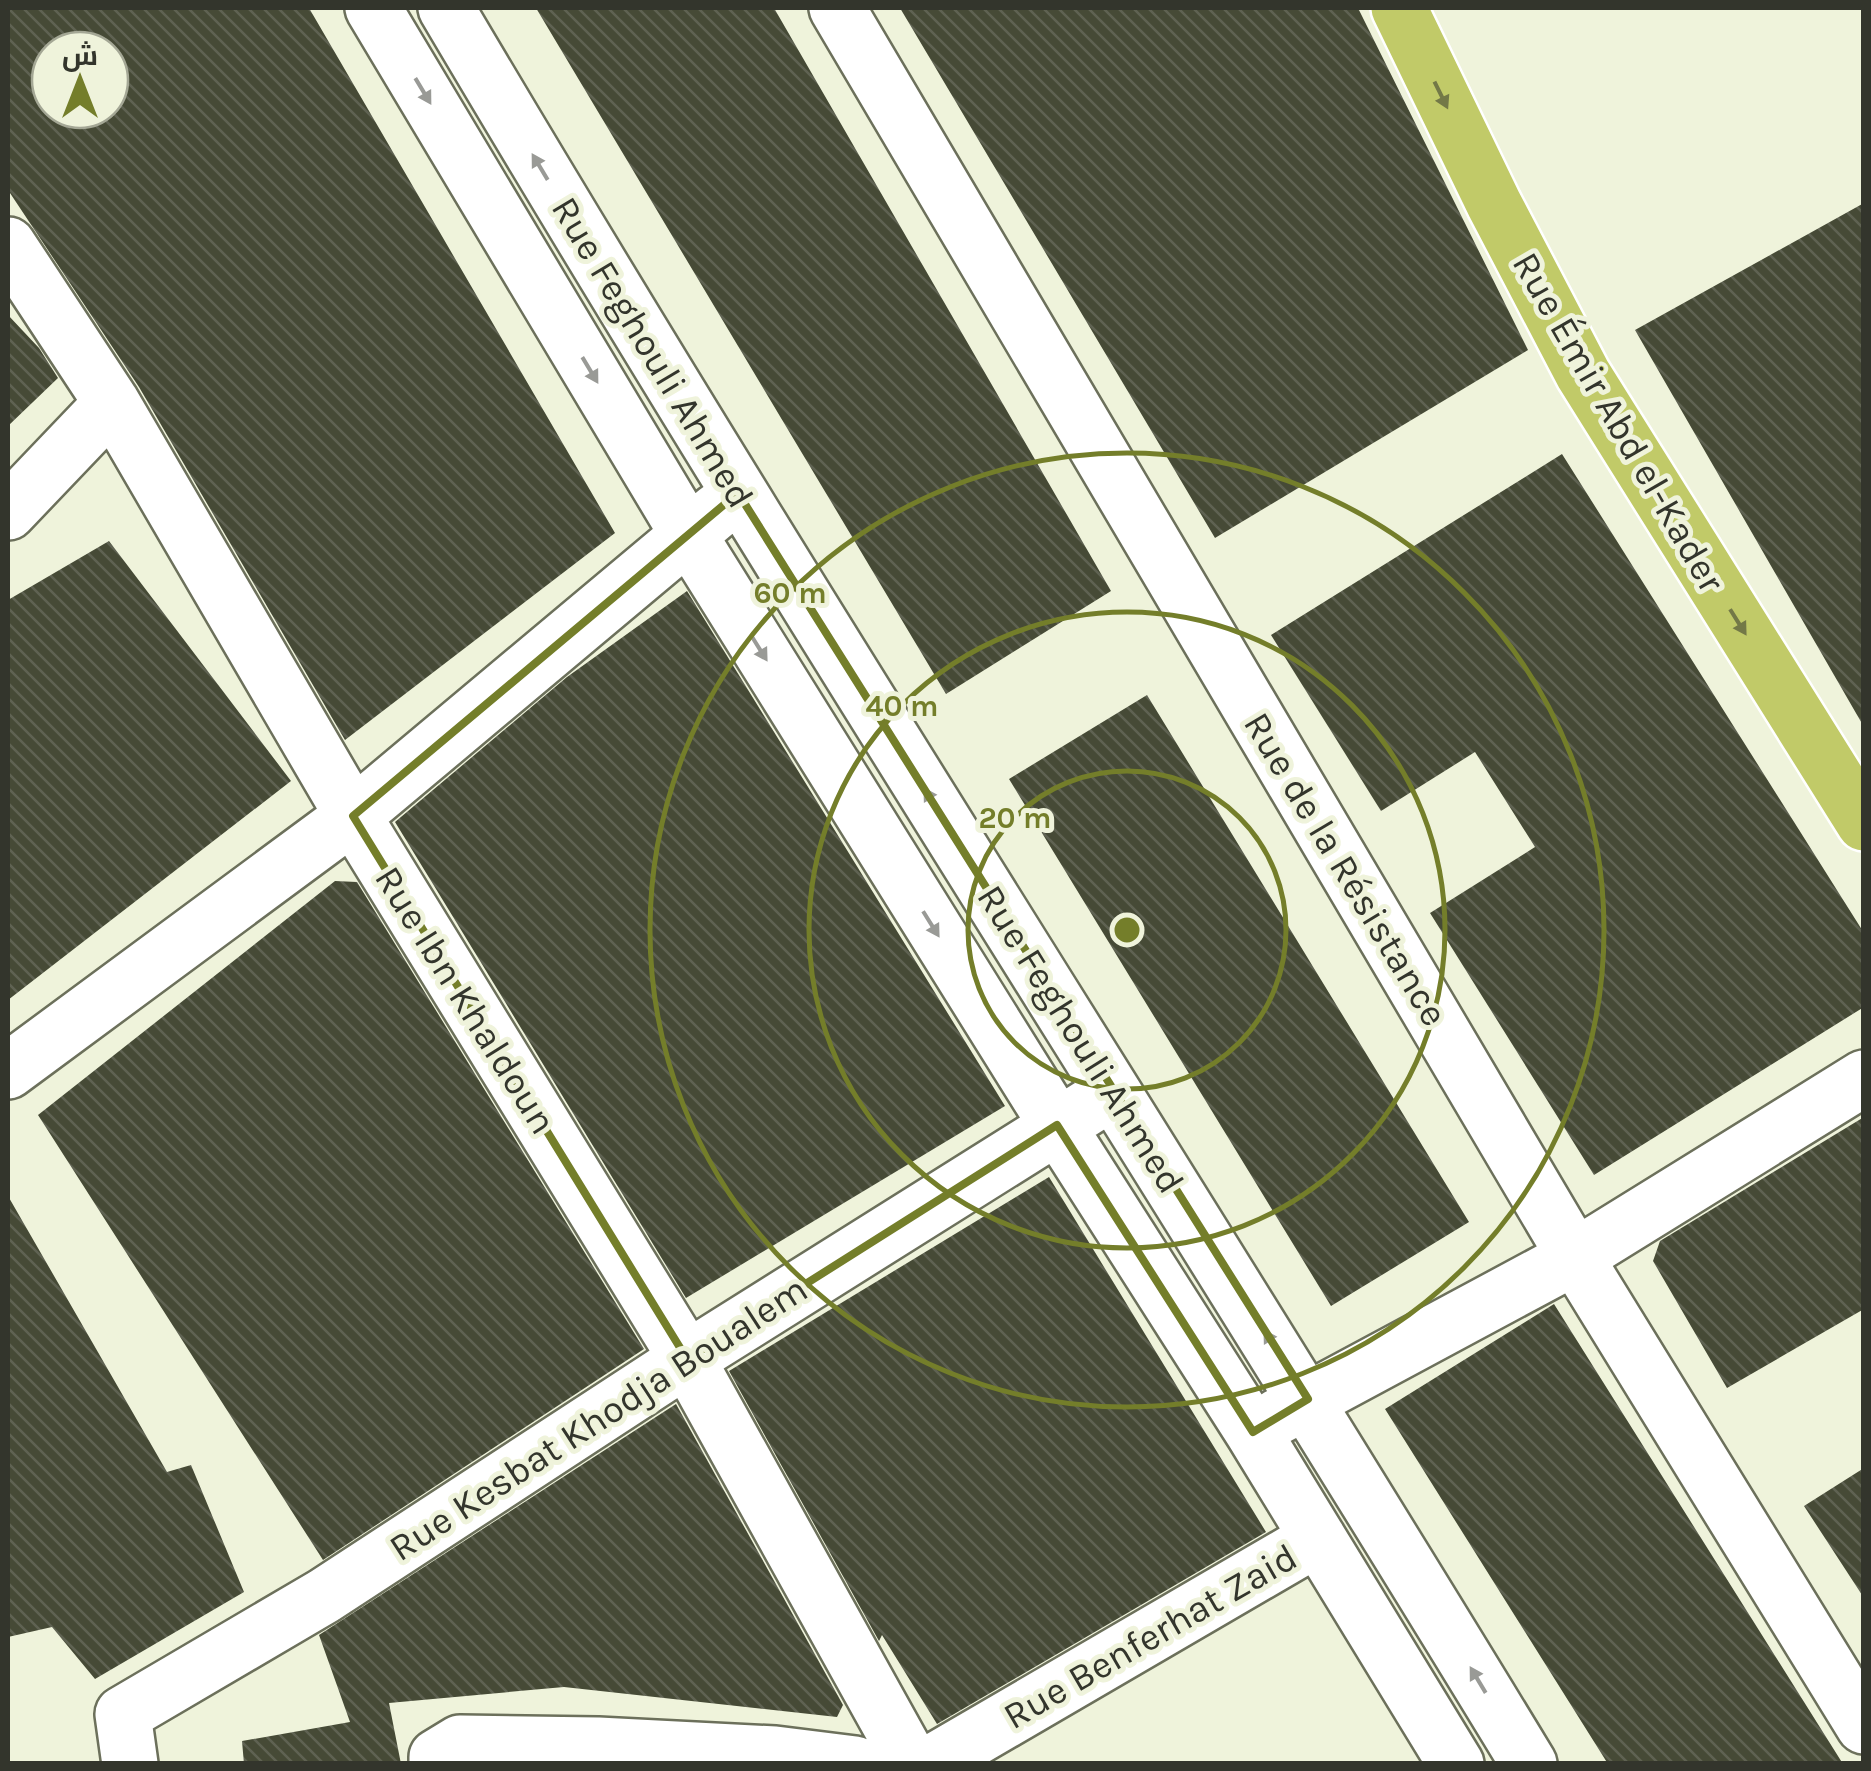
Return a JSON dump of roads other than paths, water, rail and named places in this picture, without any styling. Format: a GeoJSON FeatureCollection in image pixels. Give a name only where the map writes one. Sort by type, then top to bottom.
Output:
{"type":"FeatureCollection","features":[{"type":"Feature","properties":{"kind":"main road","name":"Rue Émir Abd el-Kader"},"geometry":{"type":"LineString","coordinates":[[1399,8],[1494,204],[1583,374],[1864,823]]}},
{"type":"Feature","properties":{"kind":"street","name":"Rue Feghouli Ahmed"},"geometry":{"type":"LineString","coordinates":[[374,8],[688,534],[1253,1432],[1456,1764]]}},
{"type":"Feature","properties":{"kind":"street","name":"Rue Feghouli Ahmed"},"geometry":{"type":"LineString","coordinates":[[446,8],[738,493],[1308,1399],[1529,1764]]}},
{"type":"Feature","properties":{"kind":"street","name":"Rue de la Résistance"},"geometry":{"type":"LineString","coordinates":[[836,8],[1576,1257],[1864,1726]]}},
{"type":"Feature","properties":{"kind":"street","name":"Rue Ibn Khaldoun"},"geometry":{"type":"LineString","coordinates":[[8,245],[112,402],[354,816],[687,1359],[912,1764]]}},
{"type":"Feature","properties":{"kind":"street"},"geometry":{"type":"LineString","coordinates":[[8,512],[112,402]]}},
{"type":"Feature","properties":{"kind":"street"},"geometry":{"type":"LineString","coordinates":[[8,1070],[354,816],[738,493]]}},
{"type":"Feature","properties":{"kind":"street"},"geometry":{"type":"LineString","coordinates":[[1253,1432],[1576,1257],[1864,1078]]}},
{"type":"Feature","properties":{"kind":"street","name":"Rue Kesbat Khodja Boualem"},"geometry":{"type":"LineString","coordinates":[[130,1764],[123,1714],[324,1596],[687,1359],[1114,1092]]}},
{"type":"Feature","properties":{"kind":"street","name":"Rue Benferhat Zaid"},"geometry":{"type":"LineString","coordinates":[[930,1764],[1318,1538]]}},
{"type":"Feature","properties":{"kind":"street"},"geometry":{"type":"LineString","coordinates":[[436,1764],[437,1757],[460,1743],[775,1754],[855,1764]]}}]}
